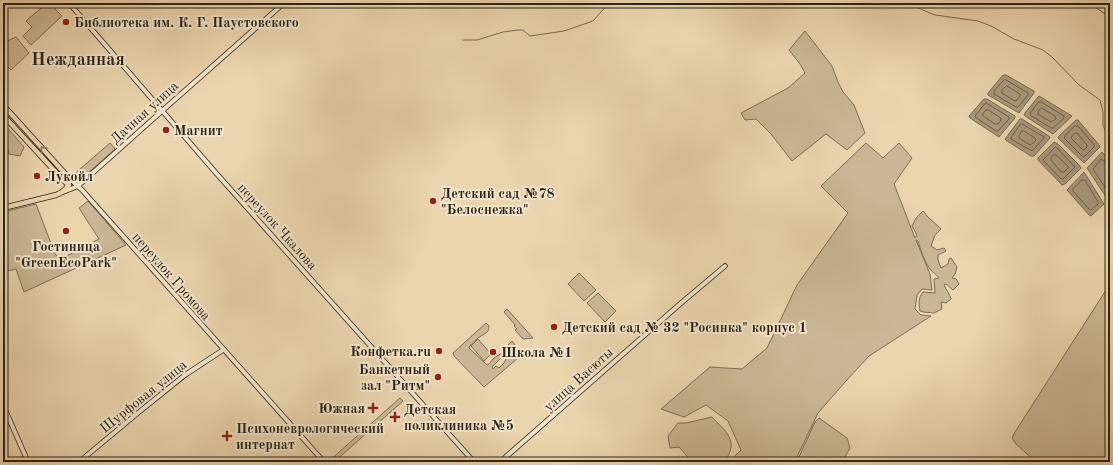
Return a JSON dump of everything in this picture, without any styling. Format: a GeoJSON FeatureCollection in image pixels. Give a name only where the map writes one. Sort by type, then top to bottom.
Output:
{"type":"FeatureCollection","features":[{"type":"Feature","properties":{"kind":"main road","name":"переулок Громова"},"geometry":{"type":"LineString","coordinates":[[3,105],[69,178]]}},
{"type":"Feature","properties":{"kind":"main road"},"geometry":{"type":"LineString","coordinates":[[3,115],[69,185]]}},
{"type":"Feature","properties":{"kind":"main road"},"geometry":{"type":"LineString","coordinates":[[69,178],[69,185]]}},
{"type":"Feature","properties":{"kind":"main road"},"geometry":{"type":"LineString","coordinates":[[60,192],[64,181]]}},
{"type":"Feature","properties":{"kind":"main road"},"geometry":{"type":"LineString","coordinates":[[60,192],[69,185]]}},
{"type":"Feature","properties":{"kind":"main road","name":"Дачная улица"},"geometry":{"type":"LineString","coordinates":[[3,206],[52,196],[60,192]]}},
{"type":"Feature","properties":{"kind":"street","name":"переулок Чкалова"},"geometry":{"type":"LineString","coordinates":[[69,3],[162,111],[474,462]]}},
{"type":"Feature","properties":{"kind":"street","name":"Дачная улица"},"geometry":{"type":"LineString","coordinates":[[60,192],[78,186],[284,3]]}},
{"type":"Feature","properties":{"kind":"street"},"geometry":{"type":"LineString","coordinates":[[1093,3],[1110,14]]}},
{"type":"Feature","properties":{"kind":"street","name":"переулок Громова"},"geometry":{"type":"LineString","coordinates":[[69,178],[82,190],[324,462]]}},
{"type":"Feature","properties":{"kind":"street"},"geometry":{"type":"LineString","coordinates":[[69,185],[78,186]]}},
{"type":"Feature","properties":{"kind":"street","name":"улица Васюты"},"geometry":{"type":"LineString","coordinates":[[500,462],[725,266]]}},
{"type":"Feature","properties":{"kind":"street","name":"Шурфовая улица"},"geometry":{"type":"LineString","coordinates":[[79,462],[180,380],[223,350]]}},
{"type":"Feature","properties":{"kind":"street"},"geometry":{"type":"LineString","coordinates":[[3,405],[28,462]]}},
{"type":"Feature","properties":{"kind":"shaded area"},"geometry":{"type":"Polygon","coordinates":[[[47,3],[49,3],[62,16],[31,45],[23,36],[32,27],[26,21],[47,3]]]}},
{"type":"Feature","properties":{"kind":"shaded area"},"geometry":{"type":"Polygon","coordinates":[[[805,31],[832,66],[843,92],[854,105],[865,133],[847,150],[826,134],[792,161],[771,134],[756,119],[745,120],[741,113],[788,88],[805,73],[789,50],[805,31]]]}},
{"type":"Feature","properties":{"kind":"shaded area"},"geometry":{"type":"Polygon","coordinates":[[[16,37],[29,53],[11,70],[3,62],[3,43],[16,37]]]}},
{"type":"Feature","properties":{"kind":"shaded area"},"geometry":{"type":"Polygon","coordinates":[[[3,107],[67,177],[65,179],[3,112],[3,107]]]}},
{"type":"Feature","properties":{"kind":"shaded area"},"geometry":{"type":"Polygon","coordinates":[[[3,123],[24,147],[20,156],[9,154],[7,147],[3,143],[3,123]]]}},
{"type":"Feature","properties":{"kind":"shaded area"},"geometry":{"type":"Polygon","coordinates":[[[110,143],[115,149],[77,183],[72,176],[110,143]]]}},
{"type":"Feature","properties":{"kind":"shaded area"},"geometry":{"type":"Polygon","coordinates":[[[866,143],[883,158],[899,143],[912,158],[894,184],[915,238],[917,235],[912,226],[916,218],[923,211],[941,229],[935,235],[931,246],[937,250],[944,248],[946,251],[938,255],[941,268],[948,264],[949,259],[951,258],[957,267],[952,278],[956,279],[959,284],[953,290],[946,284],[944,285],[951,299],[946,303],[941,302],[942,309],[934,313],[920,311],[919,301],[921,294],[923,292],[935,293],[934,279],[939,278],[928,266],[918,241],[916,240],[930,274],[932,290],[922,289],[917,295],[915,309],[921,315],[931,316],[869,356],[818,413],[796,459],[796,462],[729,462],[741,450],[728,421],[706,405],[684,417],[661,409],[710,367],[742,369],[767,348],[797,285],[848,213],[821,186],[866,143]]]}},
{"type":"Feature","properties":{"kind":"shaded area"},"geometry":{"type":"Polygon","coordinates":[[[88,201],[126,245],[24,292],[16,269],[3,272],[3,212],[36,204],[55,254],[61,259],[99,239],[79,208],[88,201]]]}},
{"type":"Feature","properties":{"kind":"shaded area"},"geometry":{"type":"Polygon","coordinates":[[[579,273],[596,290],[584,301],[568,284],[579,273]]]}},
{"type":"Feature","properties":{"kind":"shaded area"},"geometry":{"type":"Polygon","coordinates":[[[1110,286],[1110,462],[1036,462],[1016,444],[1012,438],[1110,286]]]}},
{"type":"Feature","properties":{"kind":"shaded area"},"geometry":{"type":"Polygon","coordinates":[[[598,293],[616,311],[605,322],[587,303],[598,293]]]}},
{"type":"Feature","properties":{"kind":"shaded area"},"geometry":{"type":"Polygon","coordinates":[[[507,309],[533,338],[523,339],[515,330],[517,329],[514,326],[515,325],[504,312],[507,309]]]}},
{"type":"Feature","properties":{"kind":"shaded area"},"geometry":{"type":"Polygon","coordinates":[[[486,323],[489,326],[488,331],[478,338],[469,348],[486,364],[488,365],[494,358],[502,353],[504,355],[492,367],[493,369],[496,366],[499,368],[504,363],[508,355],[511,355],[508,345],[512,341],[520,351],[523,349],[525,352],[484,387],[454,356],[453,353],[486,323]]]}},
{"type":"Feature","properties":{"kind":"shaded area"},"geometry":{"type":"Polygon","coordinates":[[[478,339],[491,354],[484,361],[471,346],[478,339]]]}},
{"type":"Feature","properties":{"kind":"shaded area"},"geometry":{"type":"Polygon","coordinates":[[[400,398],[403,401],[334,462],[329,461],[400,398]]]}},
{"type":"Feature","properties":{"kind":"shaded area"},"geometry":{"type":"Polygon","coordinates":[[[712,417],[726,432],[731,442],[729,455],[724,462],[689,462],[689,458],[679,447],[670,448],[668,436],[678,423],[686,423],[712,417]]]}},
{"type":"Feature","properties":{"kind":"shaded area"},"geometry":{"type":"Polygon","coordinates":[[[819,418],[847,438],[850,448],[842,462],[798,462],[815,422],[819,418]]]}},
{"type":"Feature","properties":{"kind":"water"},"geometry":{"type":"Polygon","coordinates":[[[1003,75],[1006,75],[1034,91],[1019,113],[988,95],[1003,75]]]}},
{"type":"Feature","properties":{"kind":"water"},"geometry":{"type":"Polygon","coordinates":[[[1039,96],[1072,116],[1053,134],[1024,114],[1039,96]]]}},
{"type":"Feature","properties":{"kind":"water"},"geometry":{"type":"Polygon","coordinates":[[[984,99],[987,99],[1015,116],[1015,118],[999,137],[969,116],[984,99]]]}},
{"type":"Feature","properties":{"kind":"water"},"geometry":{"type":"Polygon","coordinates":[[[1020,119],[1050,138],[1034,156],[1031,156],[1005,139],[1020,119]]]}},
{"type":"Feature","properties":{"kind":"water"},"geometry":{"type":"Polygon","coordinates":[[[1076,120],[1078,120],[1100,147],[1084,163],[1058,138],[1076,120]]]}},
{"type":"Feature","properties":{"kind":"water"},"geometry":{"type":"Polygon","coordinates":[[[1054,142],[1058,144],[1081,168],[1065,184],[1062,185],[1038,160],[1038,158],[1054,142]]]}},
{"type":"Feature","properties":{"kind":"water"},"geometry":{"type":"Polygon","coordinates":[[[1102,152],[1108,162],[1110,174],[1110,198],[1108,200],[1087,168],[1102,152]]]}},
{"type":"Feature","properties":{"kind":"water"},"geometry":{"type":"Polygon","coordinates":[[[1084,172],[1104,204],[1091,216],[1067,190],[1084,172]]]}},
{"type":"Feature","properties":{"kind":"waterway"},"geometry":{"type":"LineString","coordinates":[[463,40],[477,40],[503,32],[518,30],[523,30],[530,36],[564,31],[593,21],[609,3]]}},
{"type":"Feature","properties":{"kind":"waterway"},"geometry":{"type":"LineString","coordinates":[[906,3],[935,15],[978,21],[991,26],[1014,39],[1043,50],[1053,58],[1079,85],[1100,100],[1103,112],[1103,126],[1110,139]]}},
{"type":"Feature","properties":{"kind":"railway"},"geometry":{"type":"LineString","coordinates":[[1104,3],[1110,7]]}},
{"type":"Feature","properties":{"kind":"place","name":"Библиотека им. К. Г. Паустовского"},"geometry":{"type":"Point","coordinates":[66,22]}},
{"type":"Feature","properties":{"kind":"place","name":"Магнит"},"geometry":{"type":"Point","coordinates":[166,130]}},
{"type":"Feature","properties":{"kind":"place","name":"Лукойл"},"geometry":{"type":"Point","coordinates":[37,176]}},
{"type":"Feature","properties":{"kind":"place","name":"Детский сад №78 \"Белоснежка\""},"geometry":{"type":"Point","coordinates":[433,201]}},
{"type":"Feature","properties":{"kind":"place","name":"Гостиница \"GreenEcoPark\""},"geometry":{"type":"Point","coordinates":[66,231]}},
{"type":"Feature","properties":{"kind":"place","name":"Детский сад № 32 \"Росинка\" корпус 1"},"geometry":{"type":"Point","coordinates":[554,327]}},
{"type":"Feature","properties":{"kind":"place","name":"Конфетка.ru"},"geometry":{"type":"Point","coordinates":[439,351]}},
{"type":"Feature","properties":{"kind":"place","name":"Школа №1"},"geometry":{"type":"Point","coordinates":[493,352]}},
{"type":"Feature","properties":{"kind":"place","name":"Банкетный зал \"Ритм\""},"geometry":{"type":"Point","coordinates":[438,377]}},
{"type":"Feature","properties":{"kind":"place","name":"Южная"},"geometry":{"type":"Point","coordinates":[373,408]}},
{"type":"Feature","properties":{"kind":"place","name":"Детская поликлиника №5"},"geometry":{"type":"Point","coordinates":[395,417]}},
{"type":"Feature","properties":{"kind":"place","name":"Психоневрологический интернат"},"geometry":{"type":"Point","coordinates":[227,436]}},
{"type":"Feature","properties":{"kind":"district","name":"Нежданная"},"geometry":{"type":"Point","coordinates":[78,59]}}]}
